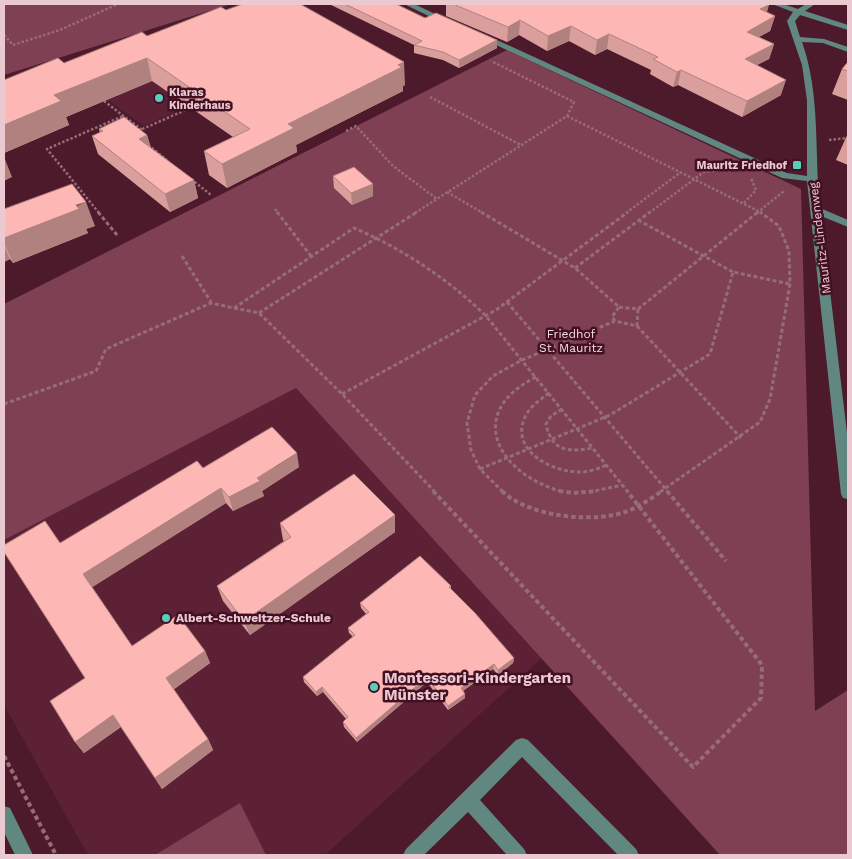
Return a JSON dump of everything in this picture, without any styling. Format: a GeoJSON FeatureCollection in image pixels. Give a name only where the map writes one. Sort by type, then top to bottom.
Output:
{"type":"FeatureCollection","features":[{"type":"Feature","properties":{"kind":"street"},"geometry":{"type":"LineString","coordinates":[[408,4],[450,23]]}},
{"type":"Feature","properties":{"kind":"street"},"geometry":{"type":"LineString","coordinates":[[776,4],[848,28]]}},
{"type":"Feature","properties":{"kind":"street"},"geometry":{"type":"LineString","coordinates":[[799,11],[811,4]]}},
{"type":"Feature","properties":{"kind":"street","name":"Mauritz-Lindenweg"},"geometry":{"type":"LineString","coordinates":[[799,11],[793,16],[792,21],[796,39],[806,65],[811,100],[812,180],[848,494]]}},
{"type":"Feature","properties":{"kind":"street"},"geometry":{"type":"LineString","coordinates":[[476,34],[785,176],[812,180]]}},
{"type":"Feature","properties":{"kind":"street"},"geometry":{"type":"LineString","coordinates":[[796,39],[824,42],[848,50]]}},
{"type":"Feature","properties":{"kind":"street"},"geometry":{"type":"LineString","coordinates":[[816,210],[848,224]]}},
{"type":"Feature","properties":{"kind":"street"},"geometry":{"type":"LineString","coordinates":[[412,855],[522,746],[630,855]]}},
{"type":"Feature","properties":{"kind":"street"},"geometry":{"type":"LineString","coordinates":[[468,800],[518,855]]}},
{"type":"Feature","properties":{"kind":"street"},"geometry":{"type":"LineString","coordinates":[[4,814],[24,855]]}},
{"type":"Feature","properties":{"kind":"path"},"geometry":{"type":"LineString","coordinates":[[4,35],[13,45],[60,30],[118,4]]}},
{"type":"Feature","properties":{"kind":"path"},"geometry":{"type":"LineString","coordinates":[[259,314],[567,116],[574,102],[491,61]]}},
{"type":"Feature","properties":{"kind":"path"},"geometry":{"type":"LineString","coordinates":[[430,97],[521,145]]}},
{"type":"Feature","properties":{"kind":"path"},"geometry":{"type":"LineString","coordinates":[[104,101],[142,130]]}},
{"type":"Feature","properties":{"kind":"path"},"geometry":{"type":"LineString","coordinates":[[134,134],[190,108]]}},
{"type":"Feature","properties":{"kind":"path"},"geometry":{"type":"LineString","coordinates":[[117,236],[47,149],[123,116]]}},
{"type":"Feature","properties":{"kind":"path"},"geometry":{"type":"LineString","coordinates":[[567,116],[744,203],[779,226],[789,251],[790,284],[770,399],[760,422],[741,438],[628,512],[599,518],[538,512],[505,494],[480,469],[471,450],[467,423],[474,395],[493,376],[522,360],[615,321],[637,326],[741,438]]}},
{"type":"Feature","properties":{"kind":"path"},"geometry":{"type":"LineString","coordinates":[[346,131],[356,126],[363,130],[393,166],[437,199]]}},
{"type":"Feature","properties":{"kind":"path"},"geometry":{"type":"LineString","coordinates":[[142,140],[172,164]]}},
{"type":"Feature","properties":{"kind":"path"},"geometry":{"type":"LineString","coordinates":[[576,268],[693,178],[715,169],[734,170]]}},
{"type":"Feature","properties":{"kind":"path"},"geometry":{"type":"LineString","coordinates":[[342,394],[486,316],[508,302],[681,172]]}},
{"type":"Feature","properties":{"kind":"path"},"geometry":{"type":"LineString","coordinates":[[744,203],[756,190],[754,183],[745,174]]}},
{"type":"Feature","properties":{"kind":"path"},"geometry":{"type":"LineString","coordinates":[[188,177],[211,195]]}},
{"type":"Feature","properties":{"kind":"path"},"geometry":{"type":"LineString","coordinates":[[447,192],[576,268],[619,307],[638,309],[760,212],[794,182],[794,177]]}},
{"type":"Feature","properties":{"kind":"path"},"geometry":{"type":"LineString","coordinates":[[275,209],[311,256]]}},
{"type":"Feature","properties":{"kind":"path"},"geometry":{"type":"LineString","coordinates":[[638,220],[734,272],[790,284]]}},
{"type":"Feature","properties":{"kind":"path"},"geometry":{"type":"LineString","coordinates":[[4,404],[96,371],[106,348],[211,302],[234,308],[259,314],[342,394],[693,767],[761,698],[762,665],[607,465],[486,316],[469,299],[377,237],[354,228],[234,308]]}},
{"type":"Feature","properties":{"kind":"path"},"geometry":{"type":"LineString","coordinates":[[182,256],[211,302]]}},
{"type":"Feature","properties":{"kind":"path"},"geometry":{"type":"LineString","coordinates":[[480,469],[605,417],[710,354],[734,272]]}},
{"type":"Feature","properties":{"kind":"path"},"geometry":{"type":"LineString","coordinates":[[508,302],[726,562]]}},
{"type":"Feature","properties":{"kind":"path"},"geometry":{"type":"LineString","coordinates":[[615,321],[612,317],[619,307]]}},
{"type":"Feature","properties":{"kind":"path"},"geometry":{"type":"LineString","coordinates":[[637,326],[638,309]]}},
{"type":"Feature","properties":{"kind":"path"},"geometry":{"type":"LineString","coordinates":[[536,377],[508,395],[499,409],[495,427],[499,448],[506,459],[526,477],[542,486],[564,492],[582,494],[622,485]]}},
{"type":"Feature","properties":{"kind":"path"},"geometry":{"type":"LineString","coordinates":[[548,393],[534,401],[524,414],[521,427],[523,441],[528,449],[538,459],[557,469],[576,472],[607,465]]}},
{"type":"Feature","properties":{"kind":"path"},"geometry":{"type":"LineString","coordinates":[[562,409],[551,416],[546,424],[550,440],[562,449],[575,452],[593,448]]}},
{"type":"Feature","properties":{"kind":"path"},"geometry":{"type":"LineString","coordinates":[[4,756],[56,855]]}},
{"type":"Feature","properties":{"kind":"shaded area","name":"Klaras Kinderhaus"},"geometry":{"type":"Polygon","coordinates":[[[173,72],[209,97],[144,126],[108,100],[173,72]]]}},
{"type":"Feature","properties":{"kind":"shaded area","name":"Albert-Schweitzer-Schule"},"geometry":{"type":"Polygon","coordinates":[[[296,388],[542,658],[325,855],[88,855],[4,705],[4,540],[296,388]]]}},
{"type":"Feature","properties":{"kind":"green space"},"geometry":{"type":"Polygon","coordinates":[[[4,4],[231,4],[4,75],[4,4]]]}},
{"type":"Feature","properties":{"kind":"green space","name":"Friedhof St. Mauritz"},"geometry":{"type":"Polygon","coordinates":[[[507,50],[801,189],[815,711],[848,690],[848,855],[720,855],[296,388],[4,540],[4,304],[507,50]]]}},
{"type":"Feature","properties":{"kind":"green space"},"geometry":{"type":"Polygon","coordinates":[[[240,803],[266,855],[155,855],[240,803]]]}},
{"type":"Feature","properties":{"kind":"building"},"geometry":{"type":"Polygon","coordinates":[[[243,4],[300,4],[404,62],[398,65],[402,67],[288,124],[294,128],[222,164],[204,151],[250,129],[147,58],[54,95],[61,101],[4,125],[4,80],[58,58],[64,63],[142,32],[147,36],[221,7],[226,10],[243,4]]]}},
{"type":"Feature","properties":{"kind":"building"},"geometry":{"type":"Polygon","coordinates":[[[345,4],[396,4],[425,18],[436,13],[497,40],[459,60],[443,52],[414,45],[422,41],[345,4]]]}},
{"type":"Feature","properties":{"kind":"building"},"geometry":{"type":"Polygon","coordinates":[[[453,4],[766,4],[769,5],[760,9],[775,16],[747,32],[774,44],[745,59],[786,80],[747,101],[681,70],[677,72],[653,59],[658,57],[609,34],[597,40],[571,26],[548,36],[520,20],[508,27],[453,4]]]}},
{"type":"Feature","properties":{"kind":"building"},"geometry":{"type":"Polygon","coordinates":[[[848,62],[848,71],[842,69],[848,62]]]}},
{"type":"Feature","properties":{"kind":"building"},"geometry":{"type":"Polygon","coordinates":[[[124,117],[147,135],[139,139],[194,180],[165,194],[92,136],[103,131],[99,129],[124,117]]]}},
{"type":"Feature","properties":{"kind":"building"},"geometry":{"type":"Polygon","coordinates":[[[354,167],[373,184],[351,193],[333,176],[354,167]]]}},
{"type":"Feature","properties":{"kind":"building"},"geometry":{"type":"Polygon","coordinates":[[[72,184],[86,202],[76,205],[79,209],[4,238],[4,209],[72,184]]]}},
{"type":"Feature","properties":{"kind":"building"},"geometry":{"type":"Polygon","coordinates":[[[272,427],[297,453],[257,478],[260,481],[229,497],[221,488],[83,574],[132,646],[178,615],[205,651],[166,678],[208,739],[155,778],[113,715],[75,742],[50,701],[85,678],[4,552],[4,545],[45,521],[60,543],[197,461],[203,468],[272,427]]]}},
{"type":"Feature","properties":{"kind":"building"},"geometry":{"type":"Polygon","coordinates":[[[354,474],[395,515],[244,621],[217,586],[291,537],[280,523],[354,474]]]}},
{"type":"Feature","properties":{"kind":"building"},"geometry":{"type":"Polygon","coordinates":[[[420,556],[451,586],[449,587],[475,613],[514,658],[498,670],[494,664],[461,688],[465,694],[448,706],[427,677],[356,738],[343,722],[348,717],[322,687],[316,692],[303,677],[355,635],[348,628],[369,612],[360,603],[420,556]]]}},
{"type":"Feature","properties":{"kind":"place","name":"Klaras Kinderhaus"},"geometry":{"type":"Point","coordinates":[159,98]}},
{"type":"Feature","properties":{"kind":"place","name":"Mauritz Friedhof"},"geometry":{"type":"Point","coordinates":[797,165]}},
{"type":"Feature","properties":{"kind":"place","name":"Albert-Schweitzer-Schule"},"geometry":{"type":"Point","coordinates":[166,618]}},
{"type":"Feature","properties":{"kind":"place","name":"Montessori-Kindergarten Münster"},"geometry":{"type":"Point","coordinates":[374,687]}}]}
